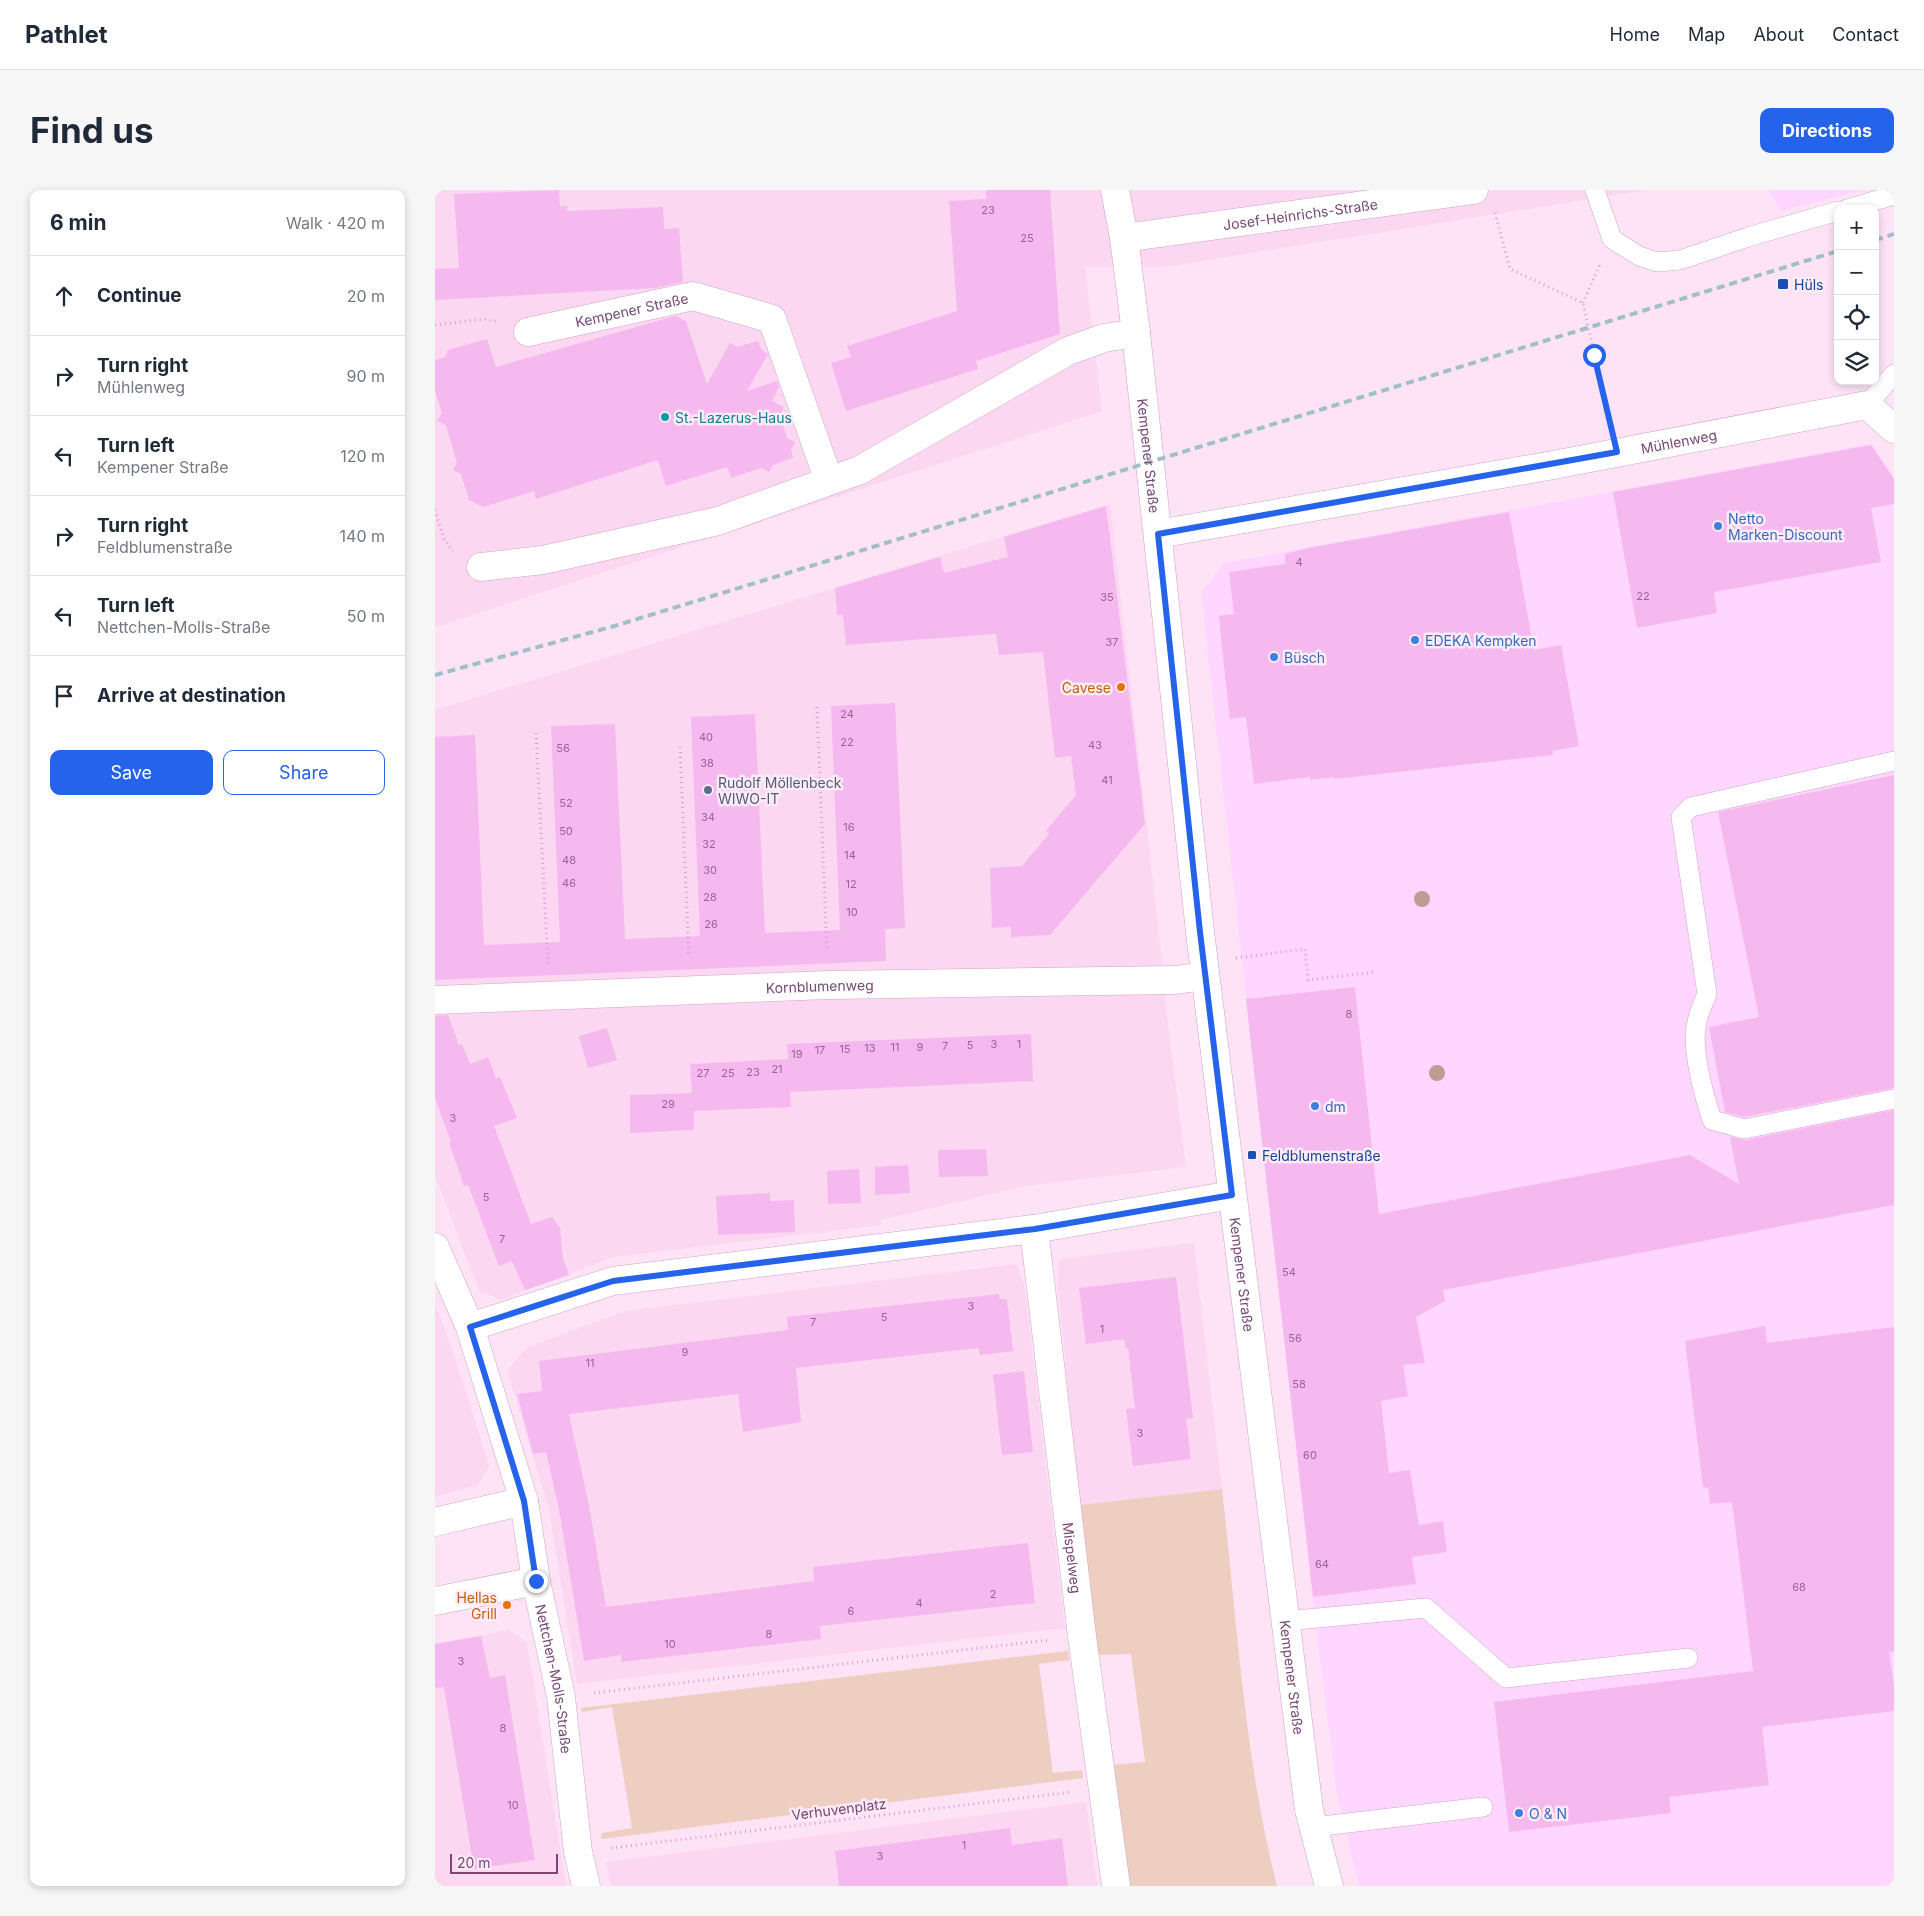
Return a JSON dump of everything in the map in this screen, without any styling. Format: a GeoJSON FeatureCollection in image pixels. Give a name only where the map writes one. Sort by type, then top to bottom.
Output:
{"type":"FeatureCollection","features":[{"type":"Feature","properties":{"kind":"street","name":"Kempener Straße"},"geometry":{"type":"LineString","coordinates":[[1115,190],[1124,238],[1136,333],[1204,969],[1285,1622],[1309,1810],[1329,1886]]}},
{"type":"Feature","properties":{"kind":"street","name":"Josef-Heinrichs-Straße"},"geometry":{"type":"LineString","coordinates":[[1124,238],[1484,199]]}},
{"type":"Feature","properties":{"kind":"street","name":"Kempener Straße"},"geometry":{"type":"LineString","coordinates":[[528,332],[693,296],[772,319],[829,481]]}},
{"type":"Feature","properties":{"kind":"street"},"geometry":{"type":"LineString","coordinates":[[481,566],[543,560],[718,521],[860,470],[1068,351],[1105,338],[1136,333]]}},
{"type":"Feature","properties":{"kind":"street"},"geometry":{"type":"LineString","coordinates":[[1867,405],[1894,429]]}},
{"type":"Feature","properties":{"kind":"street","name":"Mühlenweg"},"geometry":{"type":"LineString","coordinates":[[1158,534],[1867,405]]}},
{"type":"Feature","properties":{"kind":"street","name":"Kornblumenweg"},"geometry":{"type":"LineString","coordinates":[[435,1000],[829,985],[1176,980],[1204,969]]}},
{"type":"Feature","properties":{"kind":"street"},"geometry":{"type":"LineString","coordinates":[[470,1327],[613,1281],[1035,1229],[1232,1195]]}},
{"type":"Feature","properties":{"kind":"street","name":"Mispelweg"},"geometry":{"type":"LineString","coordinates":[[1035,1229],[1082,1636],[1116,1886]]}},
{"type":"Feature","properties":{"kind":"street","name":"Nettchen-Molls-Straße"},"geometry":{"type":"LineString","coordinates":[[435,1247],[470,1327],[524,1501],[536,1581],[561,1697],[578,1852],[586,1886]]}},
{"type":"Feature","properties":{"kind":"street"},"geometry":{"type":"LineString","coordinates":[[435,1522],[524,1501]]}},
{"type":"Feature","properties":{"kind":"street"},"geometry":{"type":"LineString","coordinates":[[435,1601],[536,1581]]}},
{"type":"Feature","properties":{"kind":"lane"},"geometry":{"type":"LineString","coordinates":[[1595,190],[1612,239],[1639,256],[1657,262],[1680,260],[1748,237],[1834,212]]}},
{"type":"Feature","properties":{"kind":"lane"},"geometry":{"type":"LineString","coordinates":[[1860,205],[1894,195]]}},
{"type":"Feature","properties":{"kind":"lane"},"geometry":{"type":"LineString","coordinates":[[1867,405],[1894,374]]}},
{"type":"Feature","properties":{"kind":"lane"},"geometry":{"type":"LineString","coordinates":[[1894,761],[1691,807],[1681,817],[1707,994],[1695,1030],[1701,1087],[1712,1120],[1744,1128],[1894,1099]]}},
{"type":"Feature","properties":{"kind":"lane"},"geometry":{"type":"LineString","coordinates":[[1285,1622],[1426,1608],[1506,1678],[1688,1658]]}},
{"type":"Feature","properties":{"kind":"lane"},"geometry":{"type":"LineString","coordinates":[[1314,1827],[1483,1807]]}},
{"type":"Feature","properties":{"kind":"path"},"geometry":{"type":"LineString","coordinates":[[1484,199],[1510,268],[1583,303]]}},
{"type":"Feature","properties":{"kind":"path"},"geometry":{"type":"LineString","coordinates":[[1612,239],[1583,303],[1617,452]]}},
{"type":"Feature","properties":{"kind":"path"},"geometry":{"type":"LineString","coordinates":[[435,325],[485,319],[507,323],[528,332]]}},
{"type":"Feature","properties":{"kind":"path"},"geometry":{"type":"LineString","coordinates":[[435,510],[444,539],[456,555],[468,563],[481,566]]}},
{"type":"Feature","properties":{"kind":"path"},"geometry":{"type":"LineString","coordinates":[[817,707],[829,985]]}},
{"type":"Feature","properties":{"kind":"path"},"geometry":{"type":"LineString","coordinates":[[536,732],[550,995]]}},
{"type":"Feature","properties":{"kind":"path"},"geometry":{"type":"LineString","coordinates":[[680,747],[691,990]]}},
{"type":"Feature","properties":{"kind":"path"},"geometry":{"type":"LineString","coordinates":[[1204,969],[1305,949],[1308,980],[1375,972]]}},
{"type":"Feature","properties":{"kind":"path"},"geometry":{"type":"LineString","coordinates":[[561,1697],[1082,1636]]}},
{"type":"Feature","properties":{"kind":"path","name":"Verhuvenplatz"},"geometry":{"type":"LineString","coordinates":[[578,1852],[1102,1788]]}},
{"type":"Feature","properties":{"kind":"shaded area"},"geometry":{"type":"Polygon","coordinates":[[[435,190],[1647,190],[1164,267],[1085,267],[1102,411],[435,627],[435,190]]]}},
{"type":"Feature","properties":{"kind":"shaded area"},"geometry":{"type":"Polygon","coordinates":[[[1768,190],[1864,190],[1782,211],[1768,190]]]}},
{"type":"Feature","properties":{"kind":"shaded area"},"geometry":{"type":"Polygon","coordinates":[[[1871,444],[1894,477],[1894,1886],[1359,1886],[1337,1795],[1313,1603],[1201,592],[1224,563],[1871,444]]]}},
{"type":"Feature","properties":{"kind":"shaded area"},"geometry":{"type":"Polygon","coordinates":[[[1110,504],[1161,951],[1165,1001],[1186,1167],[1025,1186],[881,1220],[881,1225],[613,1257],[501,1300],[479,1291],[435,1175],[435,710],[1110,504]]]}},
{"type":"Feature","properties":{"kind":"shaded area"},"geometry":{"type":"Polygon","coordinates":[[[1194,1243],[1222,1489],[1079,1505],[1058,1285],[1059,1259],[1194,1243]]]}},
{"type":"Feature","properties":{"kind":"shaded area"},"geometry":{"type":"Polygon","coordinates":[[[1017,1264],[1025,1289],[1065,1628],[577,1684],[549,1509],[507,1370],[528,1347],[625,1311],[1017,1264]]]}},
{"type":"Feature","properties":{"kind":"shaded area"},"geometry":{"type":"Polygon","coordinates":[[[435,1304],[454,1354],[489,1466],[478,1485],[435,1497],[435,1304]]]}},
{"type":"Feature","properties":{"kind":"shaded area"},"geometry":{"type":"Polygon","coordinates":[[[1222,1489],[1249,1739],[1266,1837],[1277,1886],[1127,1886],[1112,1765],[1145,1762],[1131,1654],[1098,1655],[1079,1505],[1222,1489]]]}},
{"type":"Feature","properties":{"kind":"shaded area"},"geometry":{"type":"Polygon","coordinates":[[[509,1630],[527,1642],[566,1886],[435,1886],[435,1644],[509,1630]]]}},
{"type":"Feature","properties":{"kind":"shaded area"},"geometry":{"type":"Polygon","coordinates":[[[1068,1651],[1069,1660],[1039,1664],[1053,1773],[1082,1770],[1083,1778],[601,1839],[602,1833],[632,1828],[612,1707],[582,1712],[581,1708],[1068,1651]]]}},
{"type":"Feature","properties":{"kind":"shaded area"},"geometry":{"type":"Polygon","coordinates":[[[1086,1802],[1097,1886],[611,1886],[606,1862],[1086,1802]]]}},
{"type":"Feature","properties":{"kind":"building"},"geometry":{"type":"Polygon","coordinates":[[[559,190],[560,206],[567,206],[567,211],[663,207],[664,229],[679,228],[683,282],[655,288],[435,300],[435,269],[459,268],[454,194],[559,190]]]}},
{"type":"Feature","properties":{"kind":"building"},"geometry":{"type":"Polygon","coordinates":[[[986,190],[1050,190],[1060,334],[976,361],[978,369],[846,411],[831,363],[851,357],[847,346],[957,311],[949,201],[986,199],[986,190]]]}},
{"type":"Feature","properties":{"kind":"building","name":"St.-Lazerus-Haus"},"geometry":{"type":"Polygon","coordinates":[[[675,316],[686,321],[707,384],[730,343],[737,347],[758,341],[761,349],[768,354],[747,391],[777,381],[779,387],[772,401],[784,407],[780,415],[787,438],[795,442],[791,450],[793,458],[773,465],[769,472],[761,468],[731,478],[727,467],[666,486],[658,460],[536,499],[534,491],[483,507],[469,500],[461,474],[453,470],[457,463],[446,425],[437,421],[442,413],[435,391],[435,360],[445,357],[448,350],[487,339],[496,367],[675,316]]]}},
{"type":"Feature","properties":{"kind":"building"},"geometry":{"type":"Polygon","coordinates":[[[1871,445],[1894,479],[1894,504],[1871,508],[1881,562],[1714,592],[1717,613],[1637,628],[1613,492],[1871,445]]]}},
{"type":"Feature","properties":{"kind":"building"},"geometry":{"type":"Polygon","coordinates":[[[1106,506],[1145,824],[1050,935],[1011,937],[1011,927],[992,928],[990,868],[1022,866],[1049,834],[1046,831],[1076,795],[1071,756],[1055,758],[1043,652],[999,655],[996,634],[846,645],[843,615],[837,615],[835,588],[940,557],[944,573],[1008,557],[1004,537],[1106,506]]]}},
{"type":"Feature","properties":{"kind":"building"},"geometry":{"type":"Polygon","coordinates":[[[1509,512],[1534,650],[1561,645],[1579,746],[1552,751],[1553,755],[1334,779],[1334,777],[1310,780],[1310,777],[1254,784],[1246,717],[1230,719],[1219,616],[1234,614],[1229,572],[1285,564],[1285,554],[1308,548],[1509,512]]]}},
{"type":"Feature","properties":{"kind":"building"},"geometry":{"type":"Polygon","coordinates":[[[895,703],[905,928],[885,929],[886,961],[435,980],[435,737],[475,735],[484,945],[560,942],[551,726],[615,724],[625,939],[700,936],[691,717],[755,714],[765,933],[840,930],[831,706],[895,703]]]}},
{"type":"Feature","properties":{"kind":"building"},"geometry":{"type":"Polygon","coordinates":[[[1894,775],[1894,1088],[1744,1117],[1725,1112],[1709,1027],[1759,1017],[1718,812],[1894,775]]]}},
{"type":"Feature","properties":{"kind":"building"},"geometry":{"type":"Polygon","coordinates":[[[1355,987],[1379,1214],[1690,1155],[1739,1184],[1730,1137],[1746,1140],[1894,1110],[1894,1205],[1443,1290],[1445,1301],[1416,1317],[1425,1363],[1403,1365],[1408,1396],[1381,1401],[1389,1473],[1410,1470],[1419,1525],[1443,1521],[1447,1552],[1412,1557],[1416,1584],[1313,1597],[1246,999],[1355,987]]]}},
{"type":"Feature","properties":{"kind":"building"},"geometry":{"type":"Polygon","coordinates":[[[448,1015],[459,1045],[462,1044],[470,1064],[488,1057],[496,1078],[500,1077],[517,1118],[494,1126],[531,1224],[552,1217],[560,1228],[563,1259],[569,1275],[525,1290],[512,1261],[499,1266],[468,1185],[464,1186],[435,1098],[435,1016],[448,1015]]]}},
{"type":"Feature","properties":{"kind":"building"},"geometry":{"type":"Polygon","coordinates":[[[607,1028],[617,1060],[588,1068],[579,1036],[607,1028]]]}},
{"type":"Feature","properties":{"kind":"building"},"geometry":{"type":"Polygon","coordinates":[[[1031,1034],[1033,1081],[790,1092],[791,1107],[694,1111],[694,1130],[630,1133],[630,1095],[692,1093],[690,1064],[788,1059],[787,1044],[1031,1034]]]}},
{"type":"Feature","properties":{"kind":"building"},"geometry":{"type":"Polygon","coordinates":[[[986,1149],[988,1176],[939,1177],[938,1150],[986,1149]]]}},
{"type":"Feature","properties":{"kind":"building"},"geometry":{"type":"Polygon","coordinates":[[[908,1165],[910,1193],[875,1195],[875,1167],[908,1165]]]}},
{"type":"Feature","properties":{"kind":"building"},"geometry":{"type":"Polygon","coordinates":[[[859,1169],[861,1203],[828,1204],[827,1171],[859,1169]]]}},
{"type":"Feature","properties":{"kind":"building"},"geometry":{"type":"Polygon","coordinates":[[[770,1193],[770,1201],[794,1200],[795,1232],[718,1235],[716,1196],[770,1193]]]}},
{"type":"Feature","properties":{"kind":"building"},"geometry":{"type":"Polygon","coordinates":[[[1176,1277],[1193,1418],[1186,1419],[1191,1459],[1133,1466],[1126,1409],[1135,1408],[1128,1348],[1126,1348],[1124,1339],[1086,1344],[1079,1288],[1176,1277]]]}},
{"type":"Feature","properties":{"kind":"building"},"geometry":{"type":"Polygon","coordinates":[[[999,1294],[1000,1299],[1007,1299],[1013,1351],[980,1355],[979,1348],[796,1368],[801,1422],[743,1432],[738,1394],[569,1414],[589,1505],[606,1607],[814,1581],[813,1567],[1028,1543],[1035,1603],[820,1626],[821,1639],[621,1662],[621,1655],[584,1661],[559,1509],[546,1452],[533,1454],[517,1394],[542,1391],[539,1361],[788,1330],[787,1317],[999,1294]]]}},
{"type":"Feature","properties":{"kind":"building"},"geometry":{"type":"Polygon","coordinates":[[[1765,1326],[1767,1343],[1894,1327],[1894,1651],[1889,1652],[1894,1684],[1894,1711],[1762,1727],[1769,1785],[1669,1797],[1671,1813],[1509,1832],[1494,1702],[1753,1671],[1732,1502],[1710,1504],[1708,1488],[1703,1487],[1685,1341],[1765,1326]]]}},
{"type":"Feature","properties":{"kind":"building"},"geometry":{"type":"Polygon","coordinates":[[[1024,1371],[1033,1452],[1002,1455],[993,1375],[1024,1371]]]}},
{"type":"Feature","properties":{"kind":"building"},"geometry":{"type":"Polygon","coordinates":[[[481,1636],[490,1678],[505,1675],[535,1860],[474,1869],[444,1687],[435,1688],[435,1644],[481,1636]]]}},
{"type":"Feature","properties":{"kind":"building"},"geometry":{"type":"Polygon","coordinates":[[[1010,1828],[1012,1845],[1062,1838],[1068,1886],[839,1886],[835,1851],[1010,1828]]]}},
{"type":"Feature","properties":{"kind":"railway"},"geometry":{"type":"LineString","coordinates":[[1879,239],[1894,234]]}},
{"type":"Feature","properties":{"kind":"railway"},"geometry":{"type":"LineString","coordinates":[[435,675],[611,627],[1834,252]]}},
{"type":"Feature","properties":{"kind":"place","name":"Hüls"},"geometry":{"type":"Point","coordinates":[1783,284]}},
{"type":"Feature","properties":{"kind":"place","name":"St.-Lazerus-Haus"},"geometry":{"type":"Point","coordinates":[665,417]}},
{"type":"Feature","properties":{"kind":"place","name":"Netto Marken-Discount"},"geometry":{"type":"Point","coordinates":[1718,526]}},
{"type":"Feature","properties":{"kind":"place","name":"EDEKA Kempken"},"geometry":{"type":"Point","coordinates":[1415,640]}},
{"type":"Feature","properties":{"kind":"place","name":"Büsch"},"geometry":{"type":"Point","coordinates":[1274,657]}},
{"type":"Feature","properties":{"kind":"place","name":"Cavese"},"geometry":{"type":"Point","coordinates":[1121,687]}},
{"type":"Feature","properties":{"kind":"place","name":"Rudolf Möllenbeck WIWO-IT"},"geometry":{"type":"Point","coordinates":[708,790]}},
{"type":"Feature","properties":{"kind":"place","name":"dm"},"geometry":{"type":"Point","coordinates":[1315,1106]}},
{"type":"Feature","properties":{"kind":"place","name":"Feldblumenstraße"},"geometry":{"type":"Point","coordinates":[1252,1155]}},
{"type":"Feature","properties":{"kind":"place","name":"Hellas Grill"},"geometry":{"type":"Point","coordinates":[507,1605]}},
{"type":"Feature","properties":{"kind":"place","name":"O & N"},"geometry":{"type":"Point","coordinates":[1519,1813]}},
{"type":"Feature","properties":{"kind":"route"},"geometry":{"type":"LineString","coordinates":[[536,1581],[524,1501],[470,1327],[613,1281],[1035,1229],[1232,1195],[1200,932],[1158,534],[1548,466],[1617,452],[1594,355]]}}]}
